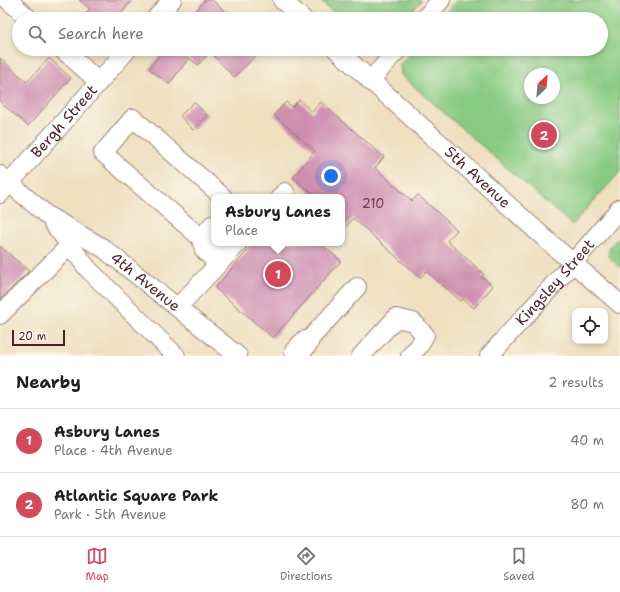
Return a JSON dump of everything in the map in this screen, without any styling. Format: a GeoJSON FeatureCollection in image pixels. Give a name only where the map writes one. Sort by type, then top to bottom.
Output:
{"type":"FeatureCollection","features":[{"type":"Feature","properties":{"kind":"street"},"geometry":{"type":"LineString","coordinates":[[8,0],[21,12]]}},
{"type":"Feature","properties":{"kind":"street"},"geometry":{"type":"LineString","coordinates":[[161,12],[172,0]]}},
{"type":"Feature","properties":{"kind":"street"},"geometry":{"type":"LineString","coordinates":[[282,0],[295,12]]}},
{"type":"Feature","properties":{"kind":"street"},"geometry":{"type":"LineString","coordinates":[[430,12],[441,0]]}},
{"type":"Feature","properties":{"kind":"street"},"geometry":{"type":"LineString","coordinates":[[70,56],[99,82]]}},
{"type":"Feature","properties":{"kind":"street","name":"Bergh Street"},"geometry":{"type":"LineString","coordinates":[[3,184],[122,56]]}},
{"type":"Feature","properties":{"kind":"street","name":"5th Avenue"},"geometry":{"type":"LineString","coordinates":[[343,56],[620,304]]}},
{"type":"Feature","properties":{"kind":"street"},"geometry":{"type":"LineString","coordinates":[[370,81],[392,56]]}},
{"type":"Feature","properties":{"kind":"street"},"geometry":{"type":"LineString","coordinates":[[220,194],[133,118],[103,153],[201,238],[204,250],[227,254]]}},
{"type":"Feature","properties":{"kind":"street","name":"4th Avenue"},"geometry":{"type":"LineString","coordinates":[[3,184],[48,216],[74,240],[88,269],[176,356]]}},
{"type":"Feature","properties":{"kind":"street","name":"Kingsley Street"},"geometry":{"type":"LineString","coordinates":[[489,356],[573,263],[620,208]]}},
{"type":"Feature","properties":{"kind":"street"},"geometry":{"type":"LineString","coordinates":[[201,238],[211,226]]}},
{"type":"Feature","properties":{"kind":"street"},"geometry":{"type":"LineString","coordinates":[[0,315],[74,240]]}},
{"type":"Feature","properties":{"kind":"street","name":"4th Avenue"},"geometry":{"type":"LineString","coordinates":[[74,240],[103,248],[238,356]]}},
{"type":"Feature","properties":{"kind":"street"},"geometry":{"type":"LineString","coordinates":[[178,308],[227,254]]}},
{"type":"Feature","properties":{"kind":"street"},"geometry":{"type":"LineString","coordinates":[[294,355],[294,352],[298,346],[304,340],[308,341],[357,287]]}},
{"type":"Feature","properties":{"kind":"street"},"geometry":{"type":"LineString","coordinates":[[361,356],[396,318],[413,322],[425,334],[419,346],[410,356]]}},
{"type":"Feature","properties":{"kind":"green space"},"geometry":{"type":"Polygon","coordinates":[[[319,0],[422,0],[411,12],[333,12],[319,0]]]}},
{"type":"Feature","properties":{"kind":"green space"},"geometry":{"type":"Polygon","coordinates":[[[457,0],[620,0],[620,172],[572,225],[401,75],[400,65],[408,56],[608,56],[608,12],[446,12],[457,0]]]}},
{"type":"Feature","properties":{"kind":"green space"},"geometry":{"type":"Polygon","coordinates":[[[620,236],[620,268],[608,256],[610,247],[620,236]]]}},
{"type":"Feature","properties":{"kind":"building"},"geometry":{"type":"Polygon","coordinates":[[[79,0],[132,0],[123,12],[88,12],[90,9],[79,0]]]}},
{"type":"Feature","properties":{"kind":"building"},"geometry":{"type":"Polygon","coordinates":[[[205,0],[212,0],[227,12],[195,12],[205,0]]]}},
{"type":"Feature","properties":{"kind":"building"},"geometry":{"type":"Polygon","coordinates":[[[159,56],[206,56],[198,65],[189,58],[169,84],[149,69],[159,56]]]}},
{"type":"Feature","properties":{"kind":"building"},"geometry":{"type":"Polygon","coordinates":[[[214,56],[256,56],[234,77],[214,56]]]}},
{"type":"Feature","properties":{"kind":"building"},"geometry":{"type":"Polygon","coordinates":[[[0,58],[27,82],[49,58],[71,78],[28,126],[0,102],[0,58]]]}},
{"type":"Feature","properties":{"kind":"building"},"geometry":{"type":"Polygon","coordinates":[[[299,100],[312,112],[321,102],[384,157],[375,168],[412,201],[418,195],[457,230],[447,241],[484,274],[482,277],[493,286],[474,308],[463,299],[461,301],[426,271],[420,278],[353,218],[345,227],[345,194],[313,194],[293,177],[315,151],[274,115],[286,102],[292,107],[299,100]]]}},
{"type":"Feature","properties":{"kind":"building"},"geometry":{"type":"Polygon","coordinates":[[[194,102],[207,115],[193,130],[180,116],[194,102]]]}},
{"type":"Feature","properties":{"kind":"building"},"geometry":{"type":"Polygon","coordinates":[[[0,246],[29,271],[0,300],[0,246]]]}},
{"type":"Feature","properties":{"kind":"building"},"geometry":{"type":"Polygon","coordinates":[[[251,246],[324,246],[341,261],[273,338],[215,288],[251,246]]]}},
{"type":"Feature","properties":{"kind":"place","name":"Atlantic Square Park"},"geometry":{"type":"Point","coordinates":[544,135]}},
{"type":"Feature","properties":{"kind":"place","name":"Asbury Lanes"},"geometry":{"type":"Point","coordinates":[278,274]}}]}
